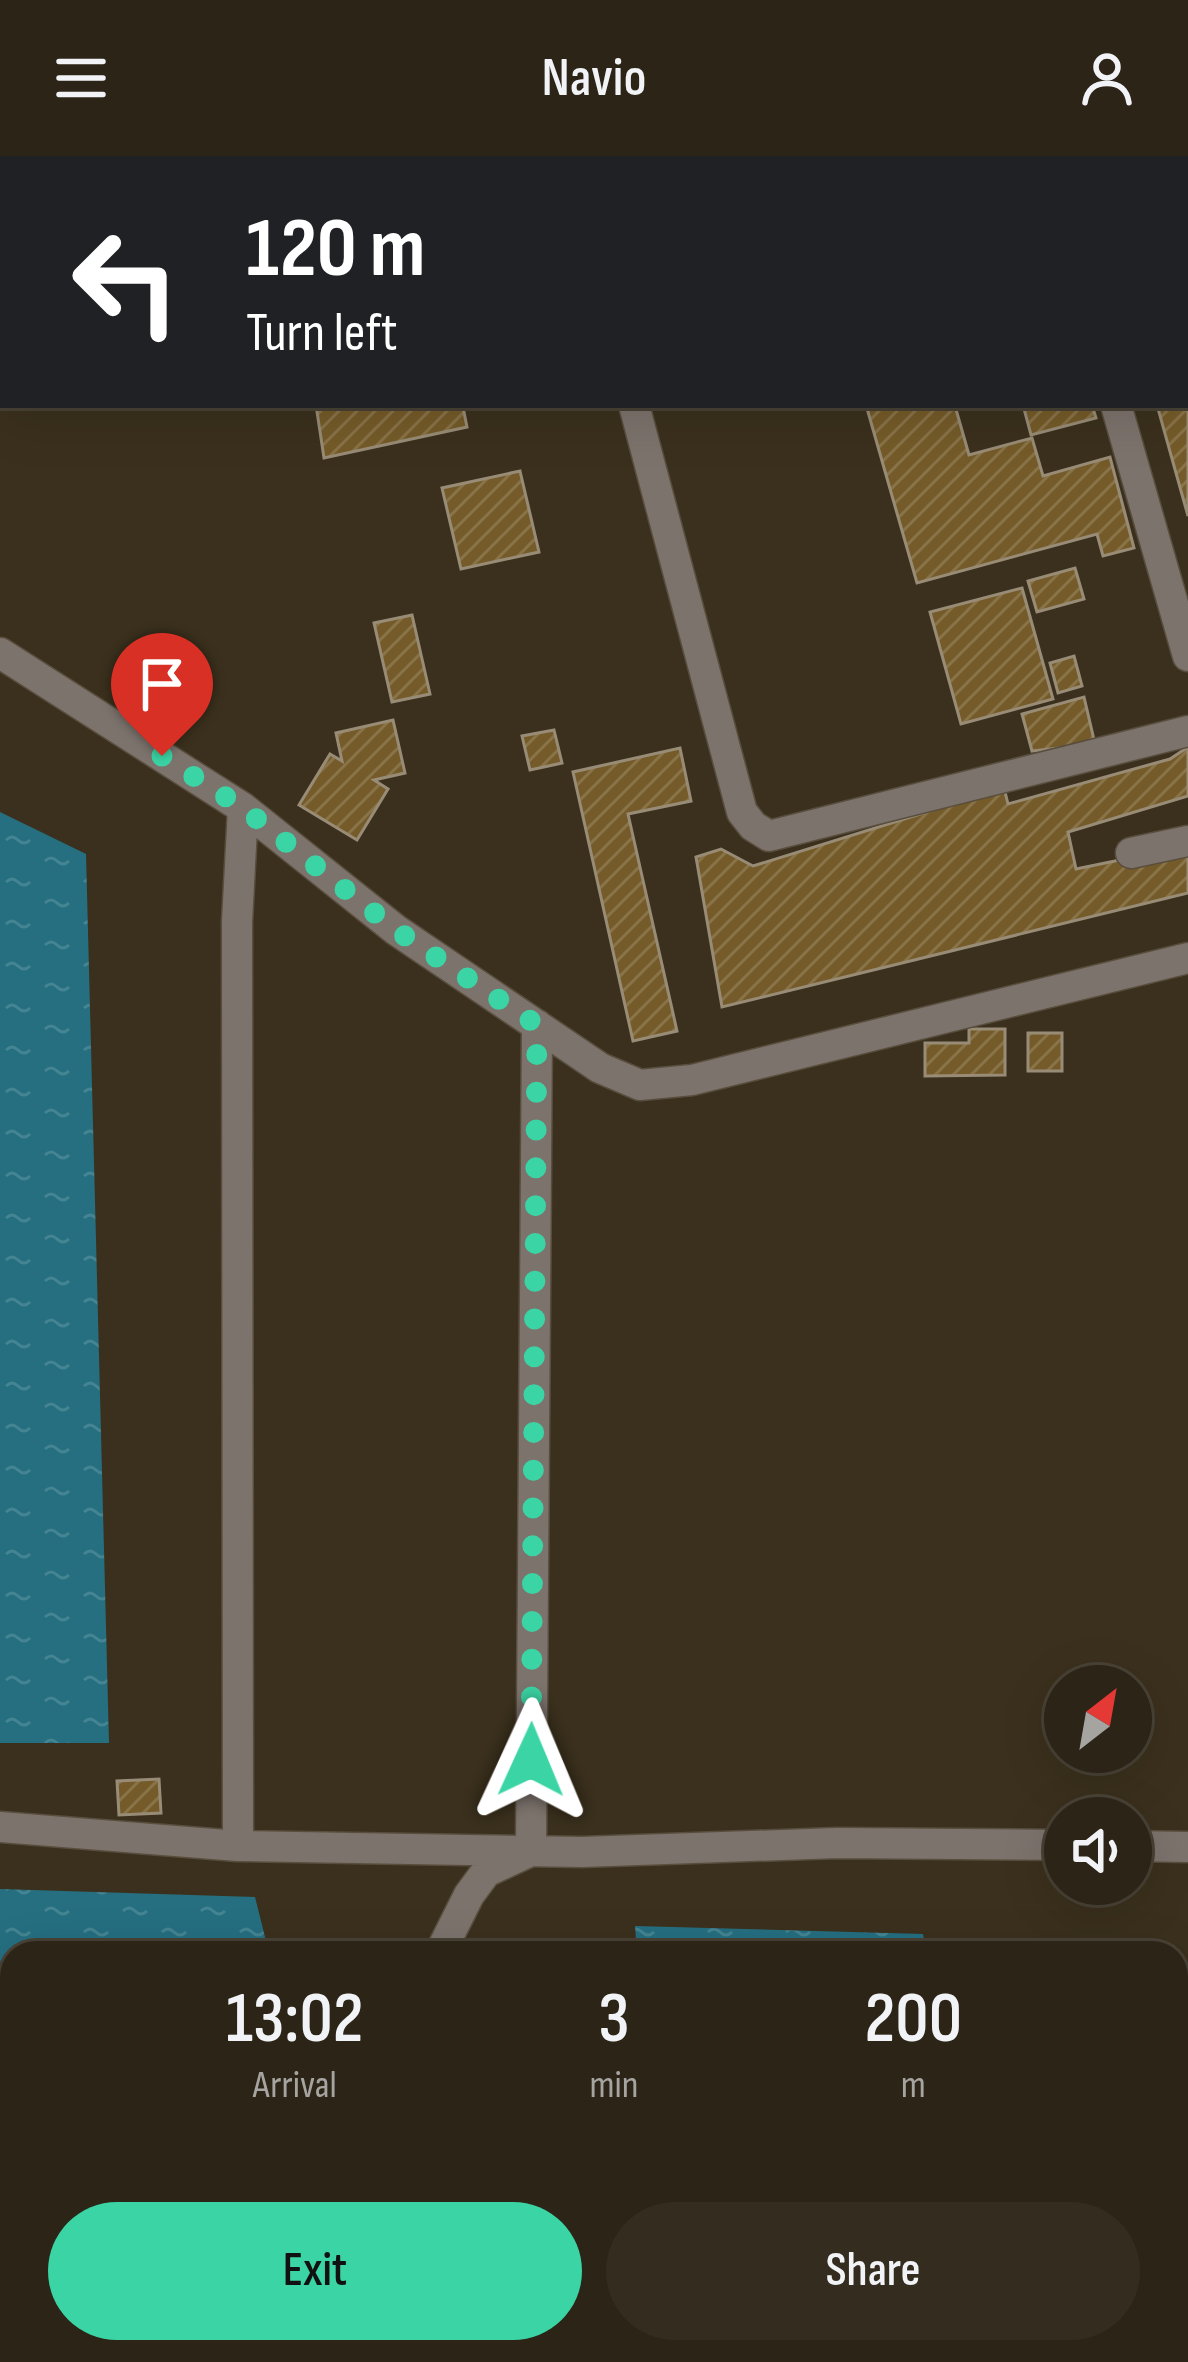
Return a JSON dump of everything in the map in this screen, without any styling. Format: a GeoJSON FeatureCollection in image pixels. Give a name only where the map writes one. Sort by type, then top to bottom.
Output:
{"type":"FeatureCollection","features":[{"type":"Feature","properties":{"kind":"street"},"geometry":{"type":"LineString","coordinates":[[635,408],[742,812],[769,836],[1188,731]]}},
{"type":"Feature","properties":{"kind":"street"},"geometry":{"type":"LineString","coordinates":[[1117,408],[1188,656]]}},
{"type":"Feature","properties":{"kind":"street"},"geometry":{"type":"LineString","coordinates":[[0,653],[243,808],[396,930],[600,1069],[640,1085],[692,1081],[1188,958]]}},
{"type":"Feature","properties":{"kind":"street"},"geometry":{"type":"LineString","coordinates":[[238,1846],[237,922],[243,808]]}},
{"type":"Feature","properties":{"kind":"street"},"geometry":{"type":"LineString","coordinates":[[1131,853],[1188,841]]}},
{"type":"Feature","properties":{"kind":"street"},"geometry":{"type":"LineString","coordinates":[[531,1851],[537,1025]]}},
{"type":"Feature","properties":{"kind":"street"},"geometry":{"type":"LineString","coordinates":[[0,1826],[238,1846],[531,1851],[837,1843],[1044,1845]]}},
{"type":"Feature","properties":{"kind":"street"},"geometry":{"type":"LineString","coordinates":[[1152,1846],[1188,1846]]}},
{"type":"Feature","properties":{"kind":"street"},"geometry":{"type":"LineString","coordinates":[[446,1941],[486,1872],[531,1851]]}},
{"type":"Feature","properties":{"kind":"water"},"geometry":{"type":"Polygon","coordinates":[[[0,812],[86,854],[109,1743],[0,1743],[0,812]]]}},
{"type":"Feature","properties":{"kind":"water"},"geometry":{"type":"Polygon","coordinates":[[[0,1889],[255,1897],[266,1941],[0,1941],[0,1889]]]}},
{"type":"Feature","properties":{"kind":"water"},"geometry":{"type":"Polygon","coordinates":[[[635,1926],[923,1934],[924,1941],[636,1941],[635,1926]]]}},
{"type":"Feature","properties":{"kind":"building"},"geometry":{"type":"Polygon","coordinates":[[[316,408],[463,408],[467,427],[324,458],[316,408]]]}},
{"type":"Feature","properties":{"kind":"building"},"geometry":{"type":"Polygon","coordinates":[[[867,408],[956,408],[969,455],[1032,438],[1043,476],[1110,457],[1134,548],[1103,556],[1097,534],[917,583],[867,408]]]}},
{"type":"Feature","properties":{"kind":"building"},"geometry":{"type":"Polygon","coordinates":[[[1024,408],[1093,408],[1096,418],[1031,435],[1024,408]]]}},
{"type":"Feature","properties":{"kind":"building"},"geometry":{"type":"Polygon","coordinates":[[[1158,408],[1188,408],[1188,516],[1158,408]]]}},
{"type":"Feature","properties":{"kind":"building"},"geometry":{"type":"Polygon","coordinates":[[[520,471],[539,552],[461,569],[442,488],[520,471]]]}},
{"type":"Feature","properties":{"kind":"building"},"geometry":{"type":"Polygon","coordinates":[[[1075,568],[1084,599],[1037,612],[1028,581],[1075,568]]]}},
{"type":"Feature","properties":{"kind":"building"},"geometry":{"type":"Polygon","coordinates":[[[1022,588],[1053,699],[961,724],[930,612],[1022,588]]]}},
{"type":"Feature","properties":{"kind":"building"},"geometry":{"type":"Polygon","coordinates":[[[412,615],[430,694],[392,702],[374,623],[412,615]]]}},
{"type":"Feature","properties":{"kind":"building"},"geometry":{"type":"Polygon","coordinates":[[[1074,656],[1082,686],[1058,693],[1050,663],[1074,656]]]}},
{"type":"Feature","properties":{"kind":"building"},"geometry":{"type":"Polygon","coordinates":[[[1084,697],[1095,744],[1032,751],[1022,714],[1084,697]]]}},
{"type":"Feature","properties":{"kind":"building"},"geometry":{"type":"Polygon","coordinates":[[[393,720],[405,773],[374,780],[388,789],[357,840],[299,805],[330,754],[342,761],[336,733],[393,720]]]}},
{"type":"Feature","properties":{"kind":"building"},"geometry":{"type":"Polygon","coordinates":[[[554,730],[562,763],[530,770],[522,736],[554,730]]]}},
{"type":"Feature","properties":{"kind":"building"},"geometry":{"type":"Polygon","coordinates":[[[1188,747],[1188,796],[1068,832],[1076,869],[1188,846],[1188,893],[722,1007],[696,857],[721,849],[753,866],[1004,788],[1008,804],[1170,759],[1188,747]]]}},
{"type":"Feature","properties":{"kind":"building"},"geometry":{"type":"Polygon","coordinates":[[[680,748],[691,801],[628,814],[677,1031],[633,1041],[573,772],[680,748]]]}},
{"type":"Feature","properties":{"kind":"building"},"geometry":{"type":"Polygon","coordinates":[[[969,1029],[1005,1029],[1005,1075],[925,1076],[925,1043],[969,1043],[969,1029]]]}},
{"type":"Feature","properties":{"kind":"building"},"geometry":{"type":"Polygon","coordinates":[[[1028,1033],[1062,1033],[1062,1071],[1028,1071],[1028,1033]]]}},
{"type":"Feature","properties":{"kind":"building"},"geometry":{"type":"Polygon","coordinates":[[[159,1779],[161,1813],[119,1815],[117,1781],[159,1779]]]}},
{"type":"Feature","properties":{"kind":"route"},"geometry":{"type":"LineString","coordinates":[[162,756],[243,808],[396,930],[537,1025],[531,1760]]}}]}
